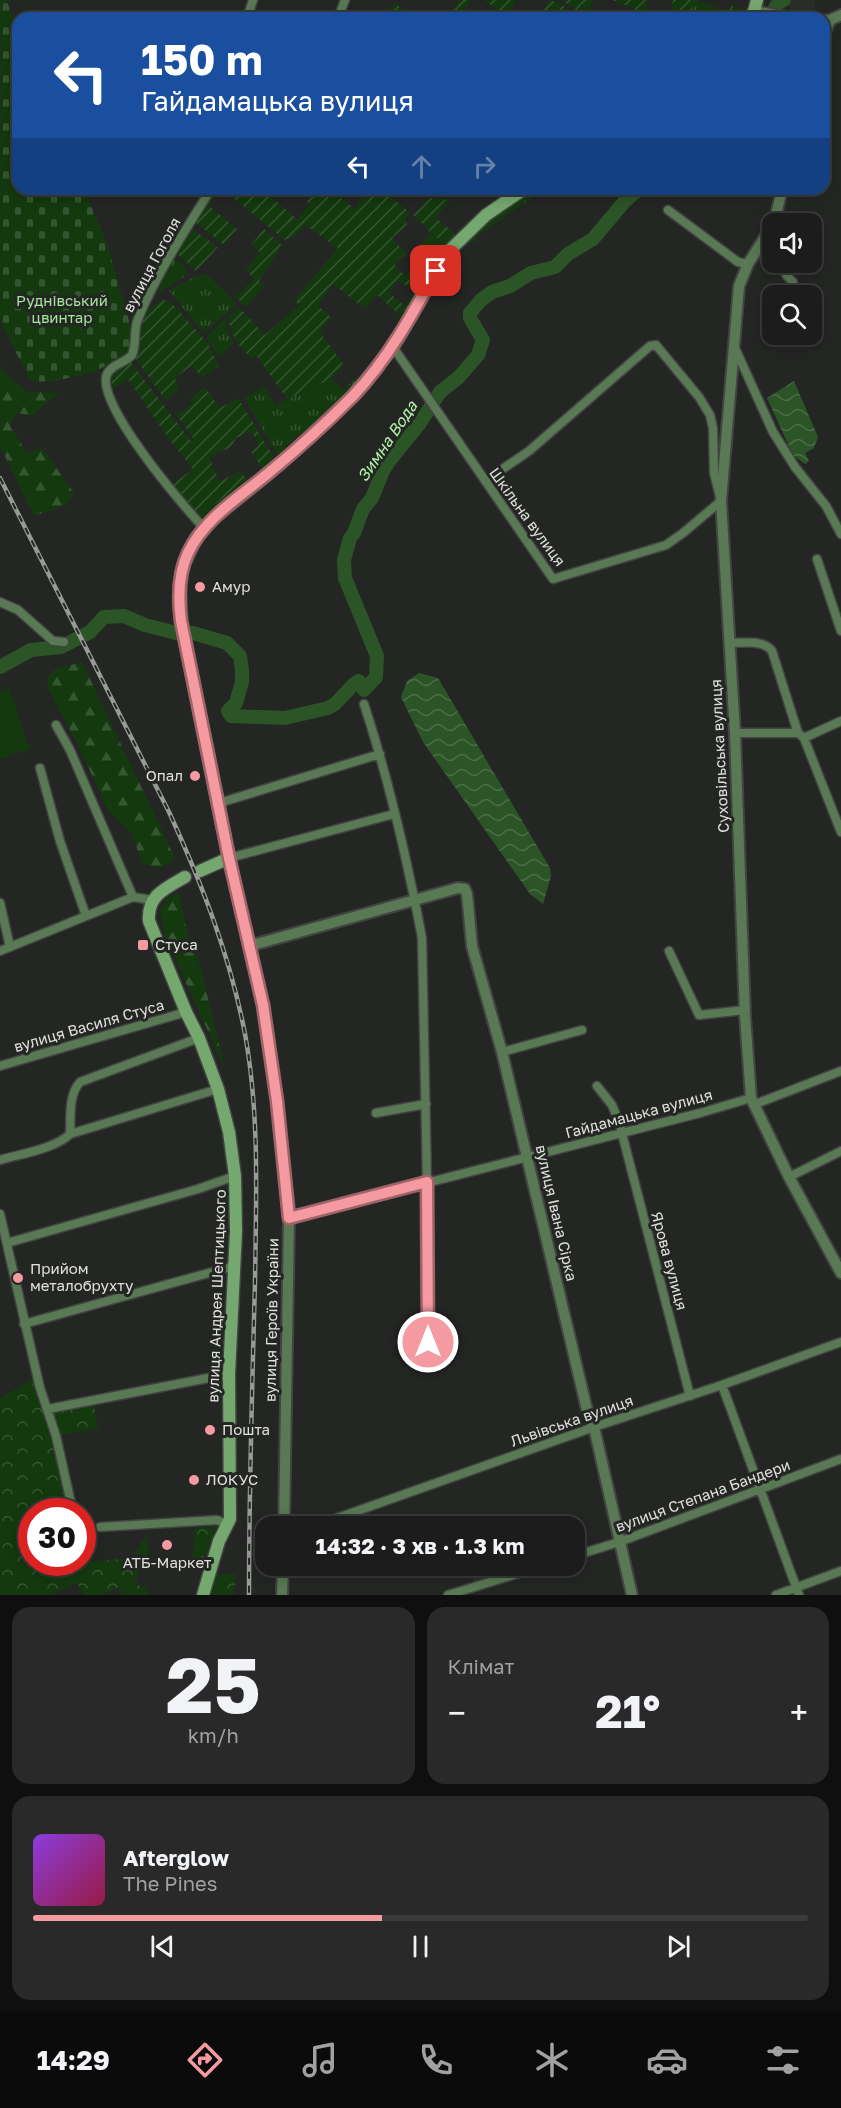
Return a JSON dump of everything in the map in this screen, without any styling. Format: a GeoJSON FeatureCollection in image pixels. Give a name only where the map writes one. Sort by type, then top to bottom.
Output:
{"type":"FeatureCollection","features":[{"type":"Feature","properties":{"kind":"main road","name":"вулиця Героїв України"},"geometry":{"type":"LineString","coordinates":[[229,858],[181,621],[180,585],[183,566],[204,528],[287,458],[353,396],[393,347],[450,250],[486,215],[515,195]]}},
{"type":"Feature","properties":{"kind":"main road"},"geometry":{"type":"LineString","coordinates":[[200,871],[229,858]]}},
{"type":"Feature","properties":{"kind":"main road"},"geometry":{"type":"LineString","coordinates":[[152,900],[163,890],[185,877]]}},
{"type":"Feature","properties":{"kind":"main road","name":"вулиця Андрея Шептицького"},"geometry":{"type":"LineString","coordinates":[[152,900],[148,912],[149,921],[199,1038],[218,1089],[229,1132],[235,1176],[234,1266],[229,1334],[230,1520],[219,1542],[203,1595]]}},
{"type":"Feature","properties":{"kind":"street","name":"вулиця Гоголя"},"geometry":{"type":"LineString","coordinates":[[204,528],[144,456],[117,410],[105,382],[108,372],[129,358],[134,351],[136,322],[144,304],[207,195]]}},
{"type":"Feature","properties":{"kind":"street","name":"Суховільська вулиця"},"geometry":{"type":"LineString","coordinates":[[776,213],[780,195]]}},
{"type":"Feature","properties":{"kind":"street"},"geometry":{"type":"LineString","coordinates":[[668,210],[738,262],[748,264]]}},
{"type":"Feature","properties":{"kind":"street","name":"Суховільська вулиця"},"geometry":{"type":"LineString","coordinates":[[762,242],[748,264],[739,286],[721,501],[735,733],[745,1010],[752,1102],[789,1177],[841,1273]]}},
{"type":"Feature","properties":{"kind":"street"},"geometry":{"type":"LineString","coordinates":[[786,273],[793,282]]}},
{"type":"Feature","properties":{"kind":"street"},"geometry":{"type":"LineString","coordinates":[[485,481],[529,451],[650,346],[656,345],[699,397],[710,415],[713,428],[714,474],[721,501]]}},
{"type":"Feature","properties":{"kind":"street"},"geometry":{"type":"LineString","coordinates":[[734,346],[773,432],[795,467],[826,506],[841,534]]}},
{"type":"Feature","properties":{"kind":"street","name":"Шкільна вулиця"},"geometry":{"type":"LineString","coordinates":[[393,347],[553,579],[666,545],[721,501]]}},
{"type":"Feature","properties":{"kind":"street"},"geometry":{"type":"LineString","coordinates":[[817,560],[841,631]]}},
{"type":"Feature","properties":{"kind":"street"},"geometry":{"type":"LineString","coordinates":[[0,602],[18,610],[53,641],[64,642]]}},
{"type":"Feature","properties":{"kind":"street"},"geometry":{"type":"LineString","coordinates":[[729,643],[760,643],[768,646],[772,651],[801,735],[841,832]]}},
{"type":"Feature","properties":{"kind":"street"},"geometry":{"type":"LineString","coordinates":[[364,704],[380,754],[422,938],[428,1365]]}},
{"type":"Feature","properties":{"kind":"street"},"geometry":{"type":"LineString","coordinates":[[735,733],[801,735],[841,722]]}},
{"type":"Feature","properties":{"kind":"street"},"geometry":{"type":"LineString","coordinates":[[56,725],[70,750],[133,897]]}},
{"type":"Feature","properties":{"kind":"street"},"geometry":{"type":"LineString","coordinates":[[219,803],[380,754]]}},
{"type":"Feature","properties":{"kind":"street"},"geometry":{"type":"LineString","coordinates":[[40,768],[60,842],[86,916]]}},
{"type":"Feature","properties":{"kind":"street"},"geometry":{"type":"LineString","coordinates":[[229,858],[394,814]]}},
{"type":"Feature","properties":{"kind":"street","name":"вулиця Героїв України"},"geometry":{"type":"LineString","coordinates":[[229,858],[263,1005],[277,1101],[289,1218],[284,1516]]}},
{"type":"Feature","properties":{"kind":"street","name":"вулиця Івана Сірка"},"geometry":{"type":"LineString","coordinates":[[415,900],[458,888],[465,889],[468,894],[472,946],[502,1052],[588,1414],[594,1427],[632,1595]]}},
{"type":"Feature","properties":{"kind":"street"},"geometry":{"type":"LineString","coordinates":[[0,951],[133,897],[152,900]]}},
{"type":"Feature","properties":{"kind":"street"},"geometry":{"type":"LineString","coordinates":[[249,946],[415,900]]}},
{"type":"Feature","properties":{"kind":"street"},"geometry":{"type":"LineString","coordinates":[[0,903],[10,947]]}},
{"type":"Feature","properties":{"kind":"street"},"geometry":{"type":"LineString","coordinates":[[669,951],[699,1015],[745,1010]]}},
{"type":"Feature","properties":{"kind":"street","name":"вулиця Василя Стуса"},"geometry":{"type":"LineString","coordinates":[[0,1066],[186,1012]]}},
{"type":"Feature","properties":{"kind":"street"},"geometry":{"type":"LineString","coordinates":[[502,1052],[582,1030]]}},
{"type":"Feature","properties":{"kind":"street"},"geometry":{"type":"LineString","coordinates":[[70,1134],[71,1102],[73,1092],[80,1082],[199,1038]]}},
{"type":"Feature","properties":{"kind":"street","name":"Гайдамацька вулиця"},"geometry":{"type":"LineString","coordinates":[[289,1218],[700,1113],[752,1102],[841,1071]]}},
{"type":"Feature","properties":{"kind":"street","name":"Ярова вулиця"},"geometry":{"type":"LineString","coordinates":[[597,1086],[612,1105],[622,1133],[690,1396]]}},
{"type":"Feature","properties":{"kind":"street"},"geometry":{"type":"LineString","coordinates":[[0,1160],[50,1146],[66,1139],[70,1134],[218,1089]]}},
{"type":"Feature","properties":{"kind":"street"},"geometry":{"type":"LineString","coordinates":[[376,1113],[426,1104]]}},
{"type":"Feature","properties":{"kind":"street"},"geometry":{"type":"LineString","coordinates":[[789,1177],[841,1151]]}},
{"type":"Feature","properties":{"kind":"street"},"geometry":{"type":"LineString","coordinates":[[7,1243],[198,1189],[235,1176]]}},
{"type":"Feature","properties":{"kind":"street"},"geometry":{"type":"LineString","coordinates":[[0,1214],[24,1324],[70,1498]]}},
{"type":"Feature","properties":{"kind":"street"},"geometry":{"type":"LineString","coordinates":[[24,1324],[234,1266]]}},
{"type":"Feature","properties":{"kind":"street","name":"Львівська вулиця"},"geometry":{"type":"LineString","coordinates":[[343,1516],[841,1342]]}},
{"type":"Feature","properties":{"kind":"street"},"geometry":{"type":"LineString","coordinates":[[48,1409],[229,1374]]}},
{"type":"Feature","properties":{"kind":"street"},"geometry":{"type":"LineString","coordinates":[[722,1385],[797,1591]]}},
{"type":"Feature","properties":{"kind":"street","name":"вулиця Степана Бандери"},"geometry":{"type":"LineString","coordinates":[[585,1553],[841,1460]]}},
{"type":"Feature","properties":{"kind":"street"},"geometry":{"type":"LineString","coordinates":[[100,1527],[217,1520],[229,1525]]}},
{"type":"Feature","properties":{"kind":"street"},"geometry":{"type":"LineString","coordinates":[[776,1595],[797,1591],[841,1571]]}},
{"type":"Feature","properties":{"kind":"street"},"geometry":{"type":"LineString","coordinates":[[282,1595],[283,1576]]}},
{"type":"Feature","properties":{"kind":"street"},"geometry":{"type":"LineString","coordinates":[[448,1595],[510,1576]]}},
{"type":"Feature","properties":{"kind":"shaded area"},"geometry":{"type":"Polygon","coordinates":[[[790,0],[814,0],[816,12],[789,12],[790,0]]]}},
{"type":"Feature","properties":{"kind":"shaded area"},"geometry":{"type":"Polygon","coordinates":[[[472,1576],[498,1576],[474,1583],[472,1576]]]}},
{"type":"Feature","properties":{"kind":"green space","name":"Руднівський цвинтар"},"geometry":{"type":"Polygon","coordinates":[[[0,0],[6,0],[12,14],[12,195],[87,195],[107,244],[132,331],[128,354],[94,372],[55,381],[31,382],[0,318],[0,0]]]}},
{"type":"Feature","properties":{"kind":"green space"},"geometry":{"type":"Polygon","coordinates":[[[456,0],[470,0],[465,12],[450,12],[459,2],[456,0]]]}},
{"type":"Feature","properties":{"kind":"green space"},"geometry":{"type":"Polygon","coordinates":[[[484,0],[516,0],[511,12],[500,12],[484,0]]]}},
{"type":"Feature","properties":{"kind":"green space"},"geometry":{"type":"Polygon","coordinates":[[[549,0],[561,4],[571,12],[542,12],[549,0]]]}},
{"type":"Feature","properties":{"kind":"green space"},"geometry":{"type":"Polygon","coordinates":[[[561,0],[594,0],[587,12],[578,12],[561,0]]]}},
{"type":"Feature","properties":{"kind":"green space"},"geometry":{"type":"Polygon","coordinates":[[[612,0],[648,0],[645,12],[634,12],[635,9],[612,0]]]}},
{"type":"Feature","properties":{"kind":"green space"},"geometry":{"type":"Polygon","coordinates":[[[673,0],[696,0],[689,12],[670,12],[673,0]]]}},
{"type":"Feature","properties":{"kind":"green space"},"geometry":{"type":"Polygon","coordinates":[[[696,0],[728,11],[732,5],[742,9],[741,12],[689,12],[696,0]]]}},
{"type":"Feature","properties":{"kind":"green space"},"geometry":{"type":"Polygon","coordinates":[[[394,3],[408,12],[387,12],[394,3]]]}},
{"type":"Feature","properties":{"kind":"green space"},"geometry":{"type":"Polygon","coordinates":[[[212,195],[217,195],[209,206],[237,229],[224,245],[195,222],[212,195]]]}},
{"type":"Feature","properties":{"kind":"green space"},"geometry":{"type":"Polygon","coordinates":[[[229,195],[269,195],[298,220],[310,204],[307,202],[311,195],[339,195],[356,209],[363,195],[394,195],[393,199],[410,212],[405,219],[407,225],[392,238],[406,254],[394,264],[405,276],[415,267],[423,275],[414,291],[398,280],[389,293],[405,306],[400,315],[377,295],[365,309],[333,284],[318,306],[332,318],[319,331],[344,365],[331,379],[287,399],[256,355],[252,359],[236,340],[229,323],[229,316],[239,307],[265,335],[299,305],[294,300],[338,248],[305,225],[295,236],[285,240],[229,195]]]}},
{"type":"Feature","properties":{"kind":"green space"},"geometry":{"type":"Polygon","coordinates":[[[526,195],[536,195],[477,237],[476,241],[470,243],[467,241],[476,230],[526,195]]]}},
{"type":"Feature","properties":{"kind":"green space"},"geometry":{"type":"Polygon","coordinates":[[[429,198],[450,200],[436,218],[452,231],[442,243],[413,215],[429,198]]]}},
{"type":"Feature","properties":{"kind":"green space"},"geometry":{"type":"Polygon","coordinates":[[[191,228],[218,247],[196,271],[176,253],[191,228]]]}},
{"type":"Feature","properties":{"kind":"green space"},"geometry":{"type":"Polygon","coordinates":[[[264,229],[281,244],[281,247],[259,281],[265,286],[245,307],[236,297],[254,278],[245,270],[260,252],[251,245],[264,229]]]}},
{"type":"Feature","properties":{"kind":"green space"},"geometry":{"type":"Polygon","coordinates":[[[452,230],[454,236],[435,262],[431,262],[420,253],[419,246],[430,233],[442,243],[452,230]]]}},
{"type":"Feature","properties":{"kind":"green space"},"geometry":{"type":"Polygon","coordinates":[[[173,257],[185,267],[187,275],[152,297],[173,257]]]}},
{"type":"Feature","properties":{"kind":"green space"},"geometry":{"type":"Polygon","coordinates":[[[206,274],[237,304],[204,333],[169,291],[196,276],[206,274]]]}},
{"type":"Feature","properties":{"kind":"green space"},"geometry":{"type":"Polygon","coordinates":[[[423,275],[426,276],[403,318],[399,317],[423,275]]]}},
{"type":"Feature","properties":{"kind":"green space"},"geometry":{"type":"Polygon","coordinates":[[[164,300],[170,301],[206,341],[219,366],[201,378],[192,365],[175,378],[179,389],[166,401],[135,358],[143,315],[156,303],[164,300]]]}},
{"type":"Feature","properties":{"kind":"green space"},"geometry":{"type":"Polygon","coordinates":[[[227,317],[226,327],[234,343],[218,356],[206,337],[227,317]]]}},
{"type":"Feature","properties":{"kind":"green space"},"geometry":{"type":"Polygon","coordinates":[[[130,361],[191,441],[194,439],[176,415],[191,405],[190,398],[205,387],[220,408],[238,398],[275,459],[263,470],[251,452],[259,445],[251,431],[236,438],[231,447],[209,457],[219,480],[241,471],[247,480],[203,513],[195,511],[173,484],[193,469],[168,438],[128,379],[112,389],[111,384],[115,371],[130,361]]]}},
{"type":"Feature","properties":{"kind":"green space"},"geometry":{"type":"Polygon","coordinates":[[[0,364],[2,370],[27,392],[59,393],[32,415],[15,413],[10,426],[27,453],[43,449],[74,493],[67,505],[34,516],[0,446],[0,364]]]}},
{"type":"Feature","properties":{"kind":"green space"},"geometry":{"type":"Polygon","coordinates":[[[120,365],[111,382],[124,416],[146,450],[195,511],[204,513],[248,478],[249,482],[208,517],[197,516],[150,461],[120,413],[110,390],[110,375],[120,365]]]}},
{"type":"Feature","properties":{"kind":"green space"},"geometry":{"type":"Polygon","coordinates":[[[357,376],[358,382],[315,424],[293,439],[278,456],[244,398],[265,386],[275,405],[331,379],[344,390],[357,376]]]}},
{"type":"Feature","properties":{"kind":"green space"},"geometry":{"type":"Polygon","coordinates":[[[82,662],[175,858],[161,868],[142,864],[132,834],[108,810],[79,747],[47,687],[48,678],[53,670],[82,662]]]}},
{"type":"Feature","properties":{"kind":"green space"},"geometry":{"type":"Polygon","coordinates":[[[9,689],[30,749],[0,759],[0,692],[9,689]]]}},
{"type":"Feature","properties":{"kind":"green space"},"geometry":{"type":"Polygon","coordinates":[[[179,893],[185,924],[201,969],[225,1069],[164,934],[160,910],[168,897],[179,893]]]}},
{"type":"Feature","properties":{"kind":"green space"},"geometry":{"type":"Polygon","coordinates":[[[34,1378],[48,1418],[66,1498],[18,1498],[18,1576],[96,1576],[96,1561],[132,1558],[147,1533],[149,1559],[140,1563],[136,1585],[146,1586],[148,1595],[122,1595],[119,1587],[103,1595],[84,1595],[77,1583],[51,1595],[0,1595],[0,1399],[34,1378]]]}},
{"type":"Feature","properties":{"kind":"green space"},"geometry":{"type":"Polygon","coordinates":[[[93,1400],[98,1428],[56,1436],[48,1409],[93,1400]]]}},
{"type":"Feature","properties":{"kind":"green space"},"geometry":{"type":"Polygon","coordinates":[[[217,1527],[202,1567],[195,1566],[189,1561],[193,1555],[195,1528],[217,1527]]]}},
{"type":"Feature","properties":{"kind":"green space"},"geometry":{"type":"Polygon","coordinates":[[[236,1574],[234,1595],[212,1595],[215,1575],[236,1574]]]}},
{"type":"Feature","properties":{"kind":"water"},"geometry":{"type":"Polygon","coordinates":[[[794,381],[818,437],[814,448],[805,453],[809,461],[805,464],[793,455],[767,398],[794,381]]]}},
{"type":"Feature","properties":{"kind":"water"},"geometry":{"type":"Polygon","coordinates":[[[419,673],[438,678],[550,868],[551,876],[543,904],[530,894],[423,742],[401,697],[407,681],[419,673]]]}},
{"type":"Feature","properties":{"kind":"waterway","name":"Зимна Вода"},"geometry":{"type":"LineString","coordinates":[[773,12],[778,3],[784,0]]}},
{"type":"Feature","properties":{"kind":"waterway","name":"Зимна Вода"},"geometry":{"type":"LineString","coordinates":[[0,667],[31,650],[61,647],[90,632],[104,617],[124,616],[145,625],[176,633],[193,633],[227,643],[240,656],[242,670],[242,682],[236,703],[228,711],[231,716],[285,718],[328,708],[359,681],[364,690],[376,677],[377,656],[345,578],[344,560],[350,538],[363,509],[372,498],[383,471],[420,423],[440,392],[459,377],[478,355],[483,340],[470,318],[470,313],[481,300],[492,292],[510,286],[531,273],[555,267],[568,254],[593,239],[632,195]]}},
{"type":"Feature","properties":{"kind":"railway"},"geometry":{"type":"LineString","coordinates":[[0,478],[169,812],[214,921],[239,1005],[250,1065],[256,1158],[249,1595]]}},
{"type":"Feature","properties":{"kind":"place","name":"Амур"},"geometry":{"type":"Point","coordinates":[200,587]}},
{"type":"Feature","properties":{"kind":"place","name":"Опал"},"geometry":{"type":"Point","coordinates":[195,776]}},
{"type":"Feature","properties":{"kind":"place","name":"Стуса"},"geometry":{"type":"Point","coordinates":[143,945]}},
{"type":"Feature","properties":{"kind":"place","name":"Прийом металобрухту"},"geometry":{"type":"Point","coordinates":[18,1278]}},
{"type":"Feature","properties":{"kind":"place","name":"Пошта"},"geometry":{"type":"Point","coordinates":[210,1430]}},
{"type":"Feature","properties":{"kind":"place","name":"ЛОКУС"},"geometry":{"type":"Point","coordinates":[194,1480]}},
{"type":"Feature","properties":{"kind":"place","name":"АТБ-Маркет"},"geometry":{"type":"Point","coordinates":[167,1545]}},
{"type":"Feature","properties":{"kind":"route"},"geometry":{"type":"LineString","coordinates":[[428,1342],[427,1182],[289,1218],[277,1101],[263,1005],[229,858],[181,621],[180,585],[187,554],[204,528],[280,464],[353,396],[393,347],[436,271]]}}]}
